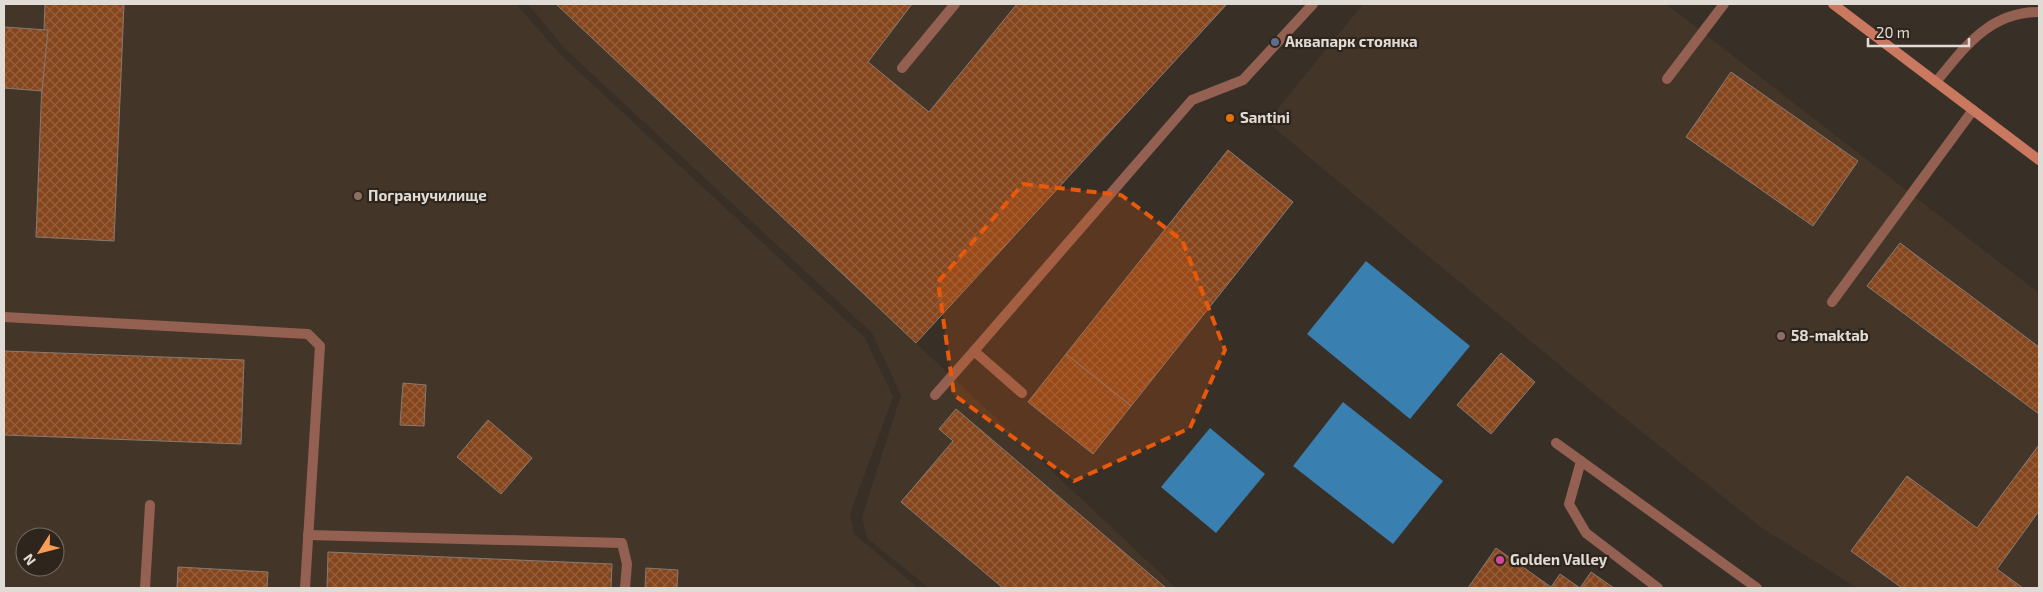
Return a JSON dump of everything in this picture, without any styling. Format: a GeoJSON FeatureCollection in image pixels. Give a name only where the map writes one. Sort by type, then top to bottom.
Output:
{"type":"FeatureCollection","features":[{"type":"Feature","properties":{"kind":"main road"},"geometry":{"type":"LineString","coordinates":[[1833,4],[2039,160]]}},
{"type":"Feature","properties":{"kind":"lane"},"geometry":{"type":"LineString","coordinates":[[902,68],[955,4]]}},
{"type":"Feature","properties":{"kind":"lane"},"geometry":{"type":"LineString","coordinates":[[934,395],[1192,100],[1243,80],[1313,4]]}},
{"type":"Feature","properties":{"kind":"lane"},"geometry":{"type":"LineString","coordinates":[[1667,79],[1724,4]]}},
{"type":"Feature","properties":{"kind":"lane"},"geometry":{"type":"LineString","coordinates":[[1936,82],[1979,33],[2007,18],[2039,12]]}},
{"type":"Feature","properties":{"kind":"lane"},"geometry":{"type":"LineString","coordinates":[[1832,302],[1973,110]]}},
{"type":"Feature","properties":{"kind":"lane"},"geometry":{"type":"LineString","coordinates":[[4,317],[308,334],[320,346],[305,588]]}},
{"type":"Feature","properties":{"kind":"lane"},"geometry":{"type":"LineString","coordinates":[[974,351],[1022,393]]}},
{"type":"Feature","properties":{"kind":"lane"},"geometry":{"type":"LineString","coordinates":[[1556,443],[1758,588]]}},
{"type":"Feature","properties":{"kind":"lane"},"geometry":{"type":"LineString","coordinates":[[1581,461],[1569,504],[1586,533],[1658,588]]}},
{"type":"Feature","properties":{"kind":"lane"},"geometry":{"type":"LineString","coordinates":[[145,588],[150,505]]}},
{"type":"Feature","properties":{"kind":"lane"},"geometry":{"type":"LineString","coordinates":[[308,535],[622,543],[627,564],[625,588]]}},
{"type":"Feature","properties":{"kind":"highlighted area"},"geometry":{"type":"Polygon","coordinates":[[[1023,184],[1121,195],[1182,240],[1225,350],[1190,428],[1074,481],[954,395],[938,282],[1023,184]]]}},
{"type":"Feature","properties":{"kind":"shaded area","name":"Погранучилище"},"geometry":{"type":"Polygon","coordinates":[[[4,4],[516,4],[561,55],[865,338],[893,397],[850,514],[854,534],[918,588],[4,588],[4,4]]]}},
{"type":"Feature","properties":{"kind":"shaded area"},"geometry":{"type":"Polygon","coordinates":[[[528,4],[1227,4],[916,343],[1176,588],[929,588],[867,538],[862,517],[901,395],[872,333],[565,49],[528,4]]]}},
{"type":"Feature","properties":{"kind":"shaded area","name":"58-maktab"},"geometry":{"type":"Polygon","coordinates":[[[1363,4],[1666,4],[2039,293],[2039,588],[1857,588],[1762,528],[1575,378],[1267,122],[1363,4]]]}},
{"type":"Feature","properties":{"kind":"water"},"geometry":{"type":"Polygon","coordinates":[[[1366,261],[1470,346],[1410,419],[1307,334],[1366,261]]]}},
{"type":"Feature","properties":{"kind":"water"},"geometry":{"type":"Polygon","coordinates":[[[1343,402],[1443,481],[1393,544],[1293,466],[1343,402]]]}},
{"type":"Feature","properties":{"kind":"water"},"geometry":{"type":"Polygon","coordinates":[[[1210,428],[1265,474],[1216,533],[1161,487],[1210,428]]]}},
{"type":"Feature","properties":{"kind":"building"},"geometry":{"type":"Polygon","coordinates":[[[45,4],[124,4],[114,241],[36,237],[45,4]]]}},
{"type":"Feature","properties":{"kind":"building"},"geometry":{"type":"Polygon","coordinates":[[[556,4],[912,4],[868,62],[929,112],[1017,4],[1227,4],[916,343],[556,4]]]}},
{"type":"Feature","properties":{"kind":"building"},"geometry":{"type":"Polygon","coordinates":[[[4,27],[48,30],[42,91],[4,88],[4,27]]]}},
{"type":"Feature","properties":{"kind":"building"},"geometry":{"type":"Polygon","coordinates":[[[1731,72],[1858,161],[1813,226],[1686,137],[1731,72]]]}},
{"type":"Feature","properties":{"kind":"building"},"geometry":{"type":"Polygon","coordinates":[[[1228,150],[1293,202],[1131,406],[1066,354],[1228,150]]]}},
{"type":"Feature","properties":{"kind":"building"},"geometry":{"type":"Polygon","coordinates":[[[1900,243],[2039,347],[2039,414],[1867,286],[1900,243]]]}},
{"type":"Feature","properties":{"kind":"building"},"geometry":{"type":"Polygon","coordinates":[[[4,351],[244,360],[241,444],[4,435],[4,351]]]}},
{"type":"Feature","properties":{"kind":"building"},"geometry":{"type":"Polygon","coordinates":[[[1501,353],[1535,382],[1491,434],[1457,405],[1501,353]]]}},
{"type":"Feature","properties":{"kind":"building"},"geometry":{"type":"Polygon","coordinates":[[[1066,354],[1131,406],[1093,454],[1028,402],[1066,354]]]}},
{"type":"Feature","properties":{"kind":"building"},"geometry":{"type":"Polygon","coordinates":[[[403,383],[426,385],[424,426],[400,425],[403,383]]]}},
{"type":"Feature","properties":{"kind":"building"},"geometry":{"type":"Polygon","coordinates":[[[956,409],[1166,588],[1003,588],[901,502],[953,441],[939,429],[956,409]]]}},
{"type":"Feature","properties":{"kind":"building"},"geometry":{"type":"Polygon","coordinates":[[[488,420],[532,458],[501,494],[457,457],[488,420]]]}},
{"type":"Feature","properties":{"kind":"building"},"geometry":{"type":"Polygon","coordinates":[[[2039,445],[2039,511],[1997,569],[2023,588],[1902,588],[1851,551],[1907,476],[1977,528],[2039,445]]]}},
{"type":"Feature","properties":{"kind":"building","name":"Golden Valley"},"geometry":{"type":"Polygon","coordinates":[[[1496,548],[1551,587],[1560,574],[1580,588],[1468,588],[1496,548]]]}},
{"type":"Feature","properties":{"kind":"building"},"geometry":{"type":"Polygon","coordinates":[[[328,552],[612,564],[611,588],[327,588],[328,552]]]}},
{"type":"Feature","properties":{"kind":"building"},"geometry":{"type":"Polygon","coordinates":[[[178,567],[268,572],[267,588],[177,588],[178,567]]]}},
{"type":"Feature","properties":{"kind":"building"},"geometry":{"type":"Polygon","coordinates":[[[646,568],[678,570],[677,588],[645,588],[646,568]]]}},
{"type":"Feature","properties":{"kind":"building"},"geometry":{"type":"Polygon","coordinates":[[[1591,572],[1614,588],[1580,588],[1591,572]]]}},
{"type":"Feature","properties":{"kind":"place","name":"Аквапарк стоянка"},"geometry":{"type":"Point","coordinates":[1275,42]}},
{"type":"Feature","properties":{"kind":"place","name":"Santini"},"geometry":{"type":"Point","coordinates":[1230,118]}},
{"type":"Feature","properties":{"kind":"place","name":"Погранучилище"},"geometry":{"type":"Point","coordinates":[358,196]}},
{"type":"Feature","properties":{"kind":"place","name":"58-maktab"},"geometry":{"type":"Point","coordinates":[1781,336]}},
{"type":"Feature","properties":{"kind":"place","name":"Golden Valley"},"geometry":{"type":"Point","coordinates":[1500,560]}}]}
